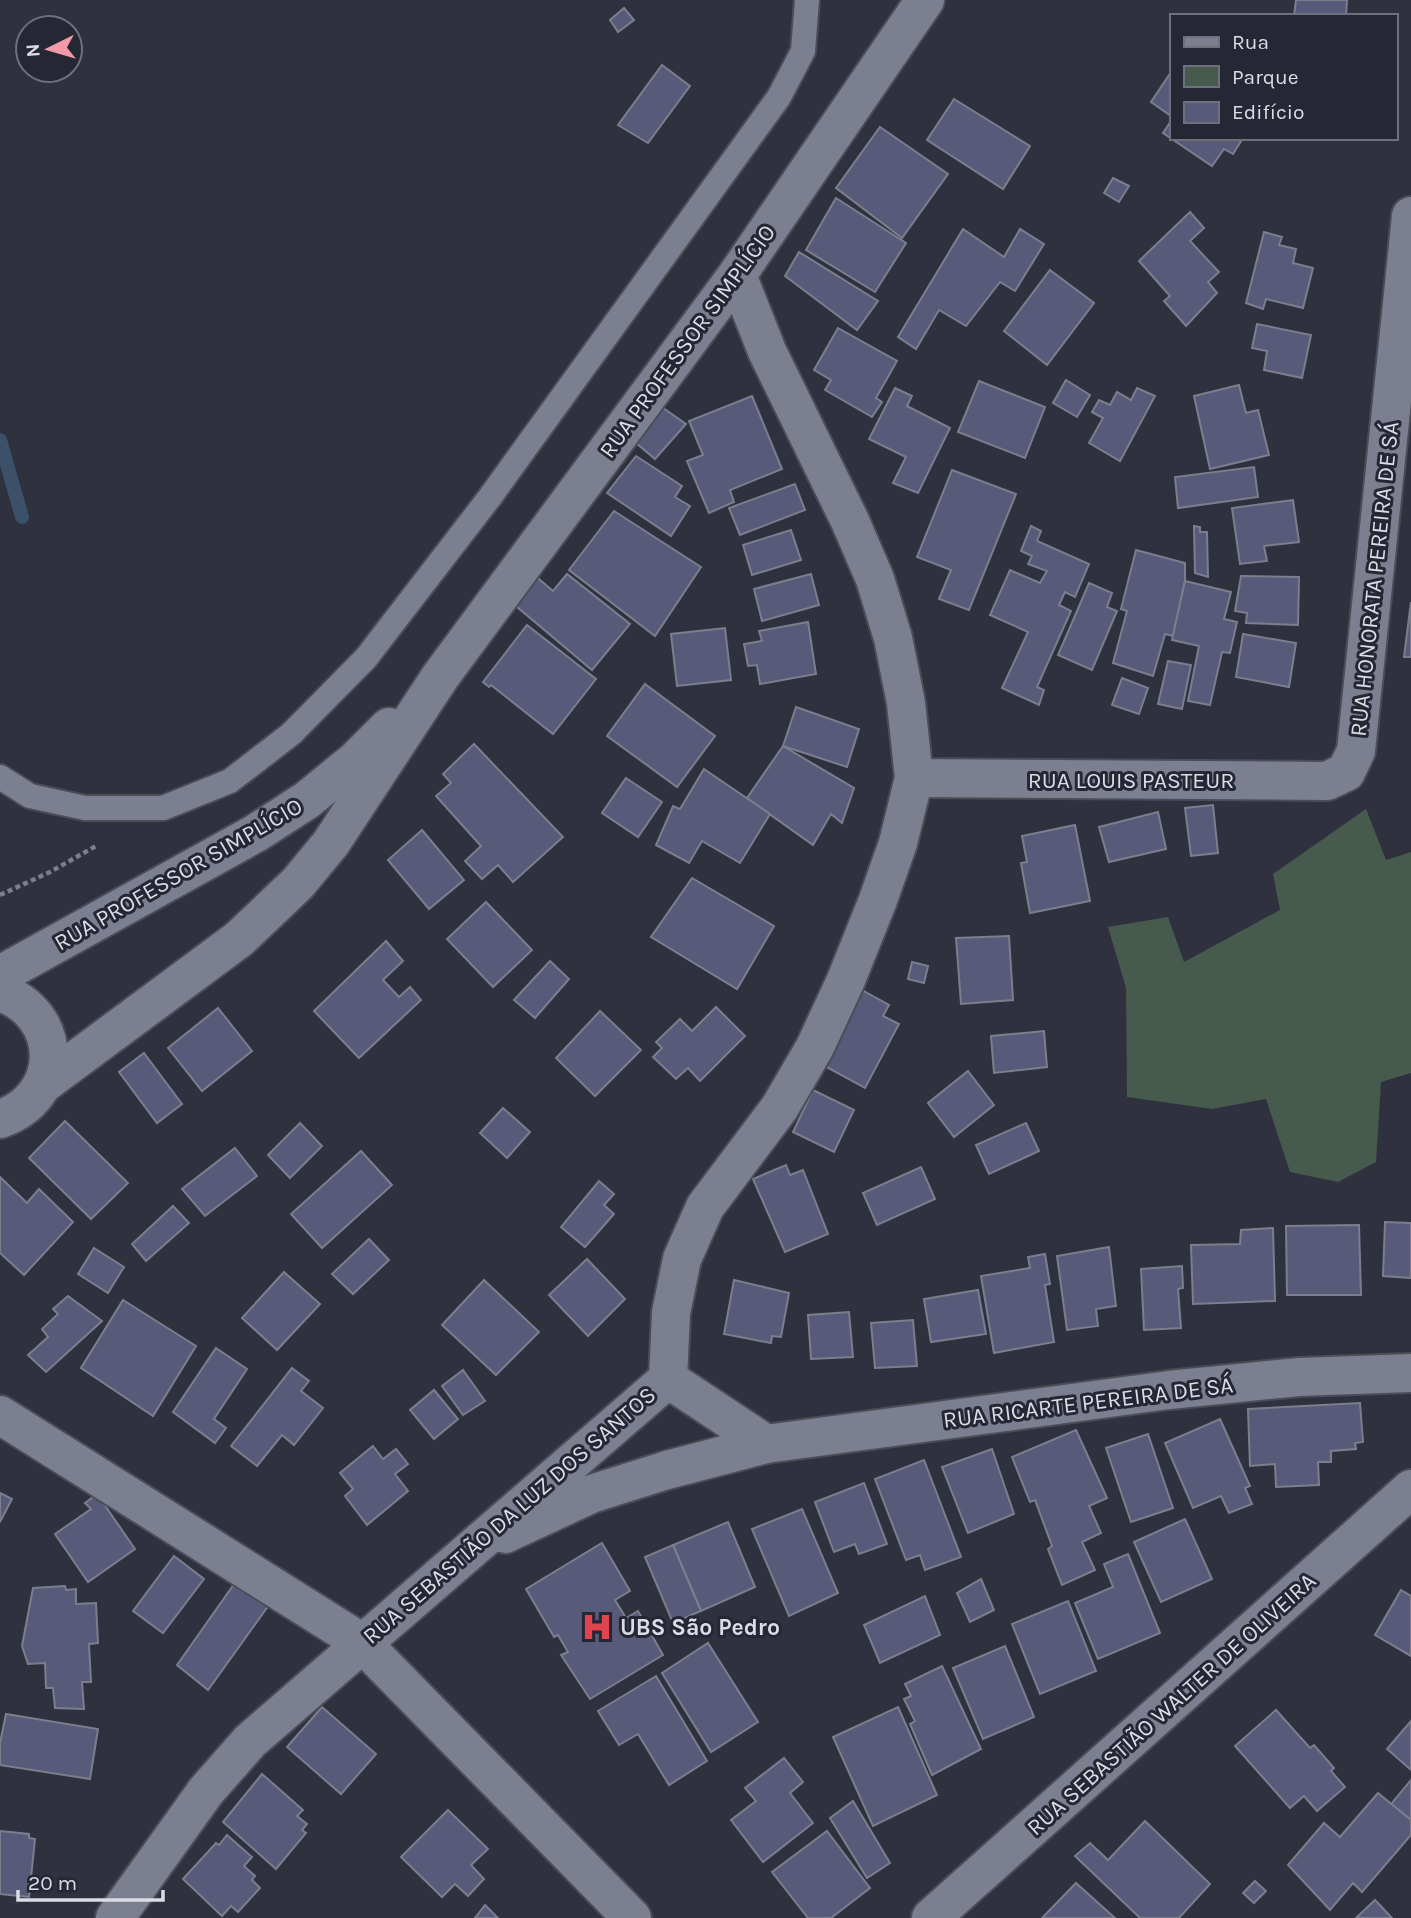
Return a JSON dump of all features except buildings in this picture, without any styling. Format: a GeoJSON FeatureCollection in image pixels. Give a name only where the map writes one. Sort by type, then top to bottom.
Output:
{"type":"FeatureCollection","features":[{"type":"Feature","properties":{"kind":"street","name":"RUA PROFESSOR SIMPLÍCIO"},"geometry":{"type":"LineString","coordinates":[[0,1119],[18,1111],[32,1100],[42,1085],[239,939],[298,883],[331,843],[440,677],[737,275],[886,61],[925,0]]}},
{"type":"Feature","properties":{"kind":"street","name":"RUA HONORATA PEREIRA DE SÁ"},"geometry":{"type":"LineString","coordinates":[[1346,772],[1356,751],[1411,216]]}},
{"type":"Feature","properties":{"kind":"street","name":"RUA SEBASTIÃO DA LUZ DOS SANTOS"},"geometry":{"type":"LineString","coordinates":[[115,1918],[206,1791],[250,1741],[361,1642],[668,1379],[671,1313],[682,1259],[705,1207],[780,1107],[815,1047],[846,980],[878,900],[898,843],[914,778],[906,703],[892,638],[875,579],[767,351],[737,275]]}},
{"type":"Feature","properties":{"kind":"street","name":"RUA PROFESSOR SIMPLÍCIO"},"geometry":{"type":"LineString","coordinates":[[0,975],[256,833],[307,800],[356,760],[440,677]]}},
{"type":"Feature","properties":{"kind":"street","name":"RUA LOUIS PASTEUR"},"geometry":{"type":"LineString","coordinates":[[914,778],[1327,781],[1346,772]]}},
{"type":"Feature","properties":{"kind":"street"},"geometry":{"type":"LineString","coordinates":[[0,992],[29,1008],[42,1025],[48,1045],[49,1065],[42,1085]]}},
{"type":"Feature","properties":{"kind":"street","name":"RUA RICARTE PEREIRA DE SÁ"},"geometry":{"type":"LineString","coordinates":[[465,1552],[592,1494],[766,1444],[1169,1390],[1299,1377],[1411,1373]]}},
{"type":"Feature","properties":{"kind":"street"},"geometry":{"type":"LineString","coordinates":[[668,1379],[766,1444]]}},
{"type":"Feature","properties":{"kind":"street"},"geometry":{"type":"LineString","coordinates":[[0,1415],[361,1642],[632,1918]]}},
{"type":"Feature","properties":{"kind":"street","name":"RUA SEBASTIÃO WALTER DE OLIVEIRA"},"geometry":{"type":"LineString","coordinates":[[931,1918],[1411,1489]]}},
{"type":"Feature","properties":{"kind":"lane"},"geometry":{"type":"LineString","coordinates":[[0,777],[30,796],[85,808],[163,808],[230,781],[291,734],[366,658],[490,497],[779,97],[803,51],[807,0]]}},
{"type":"Feature","properties":{"kind":"path"},"geometry":{"type":"LineString","coordinates":[[0,895],[50,872],[163,808]]}},
{"type":"Feature","properties":{"kind":"green space"},"geometry":{"type":"Polygon","coordinates":[[[1366,809],[1386,860],[1411,852],[1411,1073],[1381,1082],[1376,1162],[1338,1182],[1290,1172],[1266,1099],[1212,1109],[1127,1097],[1126,988],[1108,927],[1168,917],[1184,962],[1280,910],[1273,874],[1366,809]]]}},
{"type":"Feature","properties":{"kind":"waterway"},"geometry":{"type":"LineString","coordinates":[[0,440],[22,517]]}},
{"type":"Feature","properties":{"kind":"place","name":"UBS São Pedro"},"geometry":{"type":"Point","coordinates":[597,1627]}}]}
